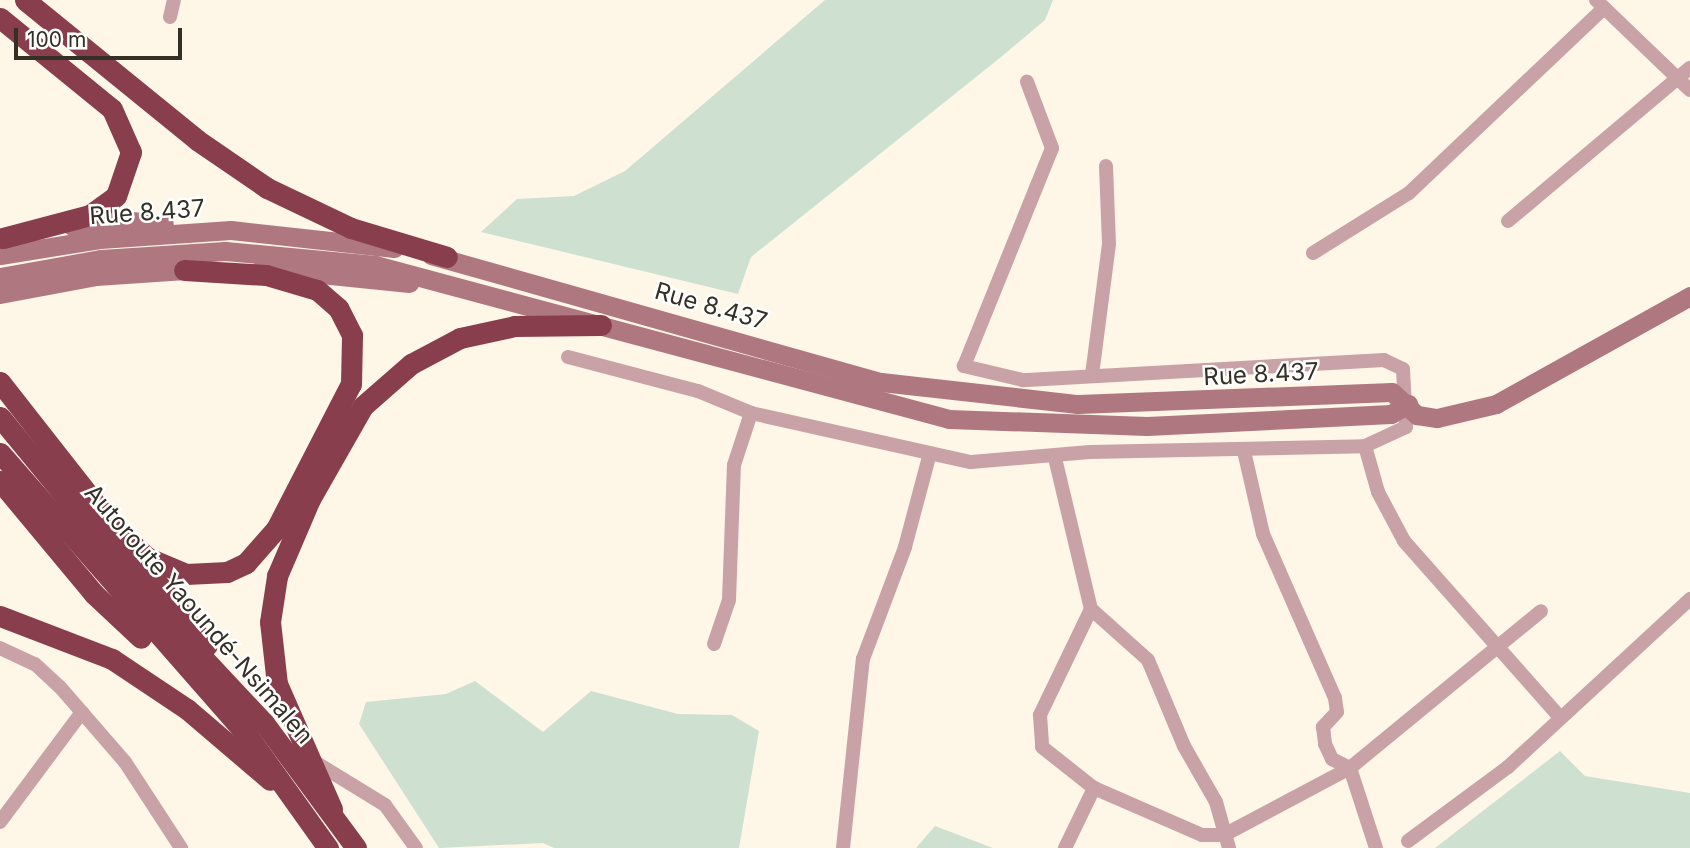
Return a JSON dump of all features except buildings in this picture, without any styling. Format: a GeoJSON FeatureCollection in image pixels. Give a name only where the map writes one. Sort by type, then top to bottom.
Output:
{"type":"FeatureCollection","features":[{"type":"Feature","properties":{"kind":"highway"},"geometry":{"type":"LineString","coordinates":[[26,0],[197,140],[267,188],[351,228],[447,257]]}},
{"type":"Feature","properties":{"kind":"highway"},"geometry":{"type":"LineString","coordinates":[[0,18],[112,109],[131,152],[116,196],[90,215],[1,244]]}},
{"type":"Feature","properties":{"kind":"highway"},"geometry":{"type":"LineString","coordinates":[[111,525],[148,558],[186,574],[228,572],[246,563],[276,529],[351,384],[352,335],[338,308],[317,290],[266,275],[184,270]]}},
{"type":"Feature","properties":{"kind":"highway"},"geometry":{"type":"LineString","coordinates":[[332,809],[277,684],[270,622],[277,576],[310,499],[363,406],[411,365],[460,338],[515,326],[601,325]]}},
{"type":"Feature","properties":{"kind":"highway"},"geometry":{"type":"LineString","coordinates":[[0,382],[111,525],[256,730]]}},
{"type":"Feature","properties":{"kind":"highway","name":"Autoroute Yaoundé-Nsimalen"},"geometry":{"type":"LineString","coordinates":[[0,417],[256,730],[328,848]]}},
{"type":"Feature","properties":{"kind":"highway","name":"Autoroute Yaoundé-Nsimalen"},"geometry":{"type":"LineString","coordinates":[[0,453],[332,809],[356,848]]}},
{"type":"Feature","properties":{"kind":"highway"},"geometry":{"type":"LineString","coordinates":[[0,481],[93,594],[256,730]]}},
{"type":"Feature","properties":{"kind":"highway"},"geometry":{"type":"LineString","coordinates":[[0,616],[112,659],[187,709],[306,811]]}},
{"type":"Feature","properties":{"kind":"main road","name":"Rue 8.437"},"geometry":{"type":"LineString","coordinates":[[1,244],[120,220],[231,230],[447,257],[881,382],[952,393],[1143,404],[1392,392],[1418,415],[1437,418],[1496,404],[1690,296]]}},
{"type":"Feature","properties":{"kind":"main road","name":"Rue 8.437"},"geometry":{"type":"LineString","coordinates":[[0,277],[101,259],[225,251],[375,265],[475,289],[879,406],[949,419],[1147,426],[1391,414],[1408,404]]}},
{"type":"Feature","properties":{"kind":"main road"},"geometry":{"type":"LineString","coordinates":[[0,294],[184,270],[262,268],[475,289]]}},
{"type":"Feature","properties":{"kind":"street"},"geometry":{"type":"LineString","coordinates":[[170,17],[174,0]]}},
{"type":"Feature","properties":{"kind":"street"},"geometry":{"type":"LineString","coordinates":[[1313,253],[1409,193],[1600,4],[1686,85]]}},
{"type":"Feature","properties":{"kind":"street"},"geometry":{"type":"LineString","coordinates":[[1508,221],[1686,85],[1690,68]]}},
{"type":"Feature","properties":{"kind":"street"},"geometry":{"type":"LineString","coordinates":[[568,357],[698,391],[751,413],[827,425],[929,457],[1055,458],[1090,452],[1244,451],[1365,446],[1406,427],[1408,404],[1404,369],[1384,360],[1023,380],[964,366],[1052,148],[1027,82]]}},
{"type":"Feature","properties":{"kind":"street"},"geometry":{"type":"LineString","coordinates":[[1092,375],[1109,244],[1106,166]]}},
{"type":"Feature","properties":{"kind":"street"},"geometry":{"type":"LineString","coordinates":[[714,644],[729,600],[734,465],[751,413]]}},
{"type":"Feature","properties":{"kind":"street"},"geometry":{"type":"LineString","coordinates":[[1365,446],[1378,492],[1404,541],[1498,651],[1559,716]]}},
{"type":"Feature","properties":{"kind":"street"},"geometry":{"type":"LineString","coordinates":[[1244,451],[1263,534],[1335,698],[1337,712],[1323,727],[1325,744],[1332,759],[1350,768],[1376,848]]}},
{"type":"Feature","properties":{"kind":"street"},"geometry":{"type":"LineString","coordinates":[[843,848],[863,659],[905,547],[929,457]]}},
{"type":"Feature","properties":{"kind":"street"},"geometry":{"type":"LineString","coordinates":[[1055,458],[1091,609],[1148,660],[1216,802],[1227,842]]}},
{"type":"Feature","properties":{"kind":"street"},"geometry":{"type":"LineString","coordinates":[[1408,841],[1508,767],[1559,716],[1690,599]]}},
{"type":"Feature","properties":{"kind":"street"},"geometry":{"type":"LineString","coordinates":[[1091,609],[1038,733],[1054,760],[1094,788],[1202,835],[1227,842],[1350,768],[1498,651],[1541,611]]}},
{"type":"Feature","properties":{"kind":"street"},"geometry":{"type":"LineString","coordinates":[[0,648],[36,664],[82,712],[125,762],[181,848]]}},
{"type":"Feature","properties":{"kind":"street"},"geometry":{"type":"LineString","coordinates":[[0,822],[82,712]]}},
{"type":"Feature","properties":{"kind":"street"},"geometry":{"type":"LineString","coordinates":[[310,759],[385,805],[416,848]]}},
{"type":"Feature","properties":{"kind":"street"},"geometry":{"type":"LineString","coordinates":[[1065,848],[1094,788]]}},
{"type":"Feature","properties":{"kind":"green space"},"geometry":{"type":"Polygon","coordinates":[[[825,0],[1053,0],[1045,20],[751,257],[738,294],[481,232],[517,199],[574,196],[625,171],[825,0]]]}},
{"type":"Feature","properties":{"kind":"green space"},"geometry":{"type":"Polygon","coordinates":[[[475,681],[543,732],[591,691],[678,714],[732,715],[759,731],[739,848],[554,848],[543,843],[439,848],[359,724],[366,702],[446,694],[475,681]]]}},
{"type":"Feature","properties":{"kind":"green space"},"geometry":{"type":"Polygon","coordinates":[[[1560,751],[1585,776],[1690,793],[1690,848],[1435,848],[1560,751]]]}},
{"type":"Feature","properties":{"kind":"green space"},"geometry":{"type":"Polygon","coordinates":[[[935,826],[993,848],[916,848],[935,826]]]}}]}
